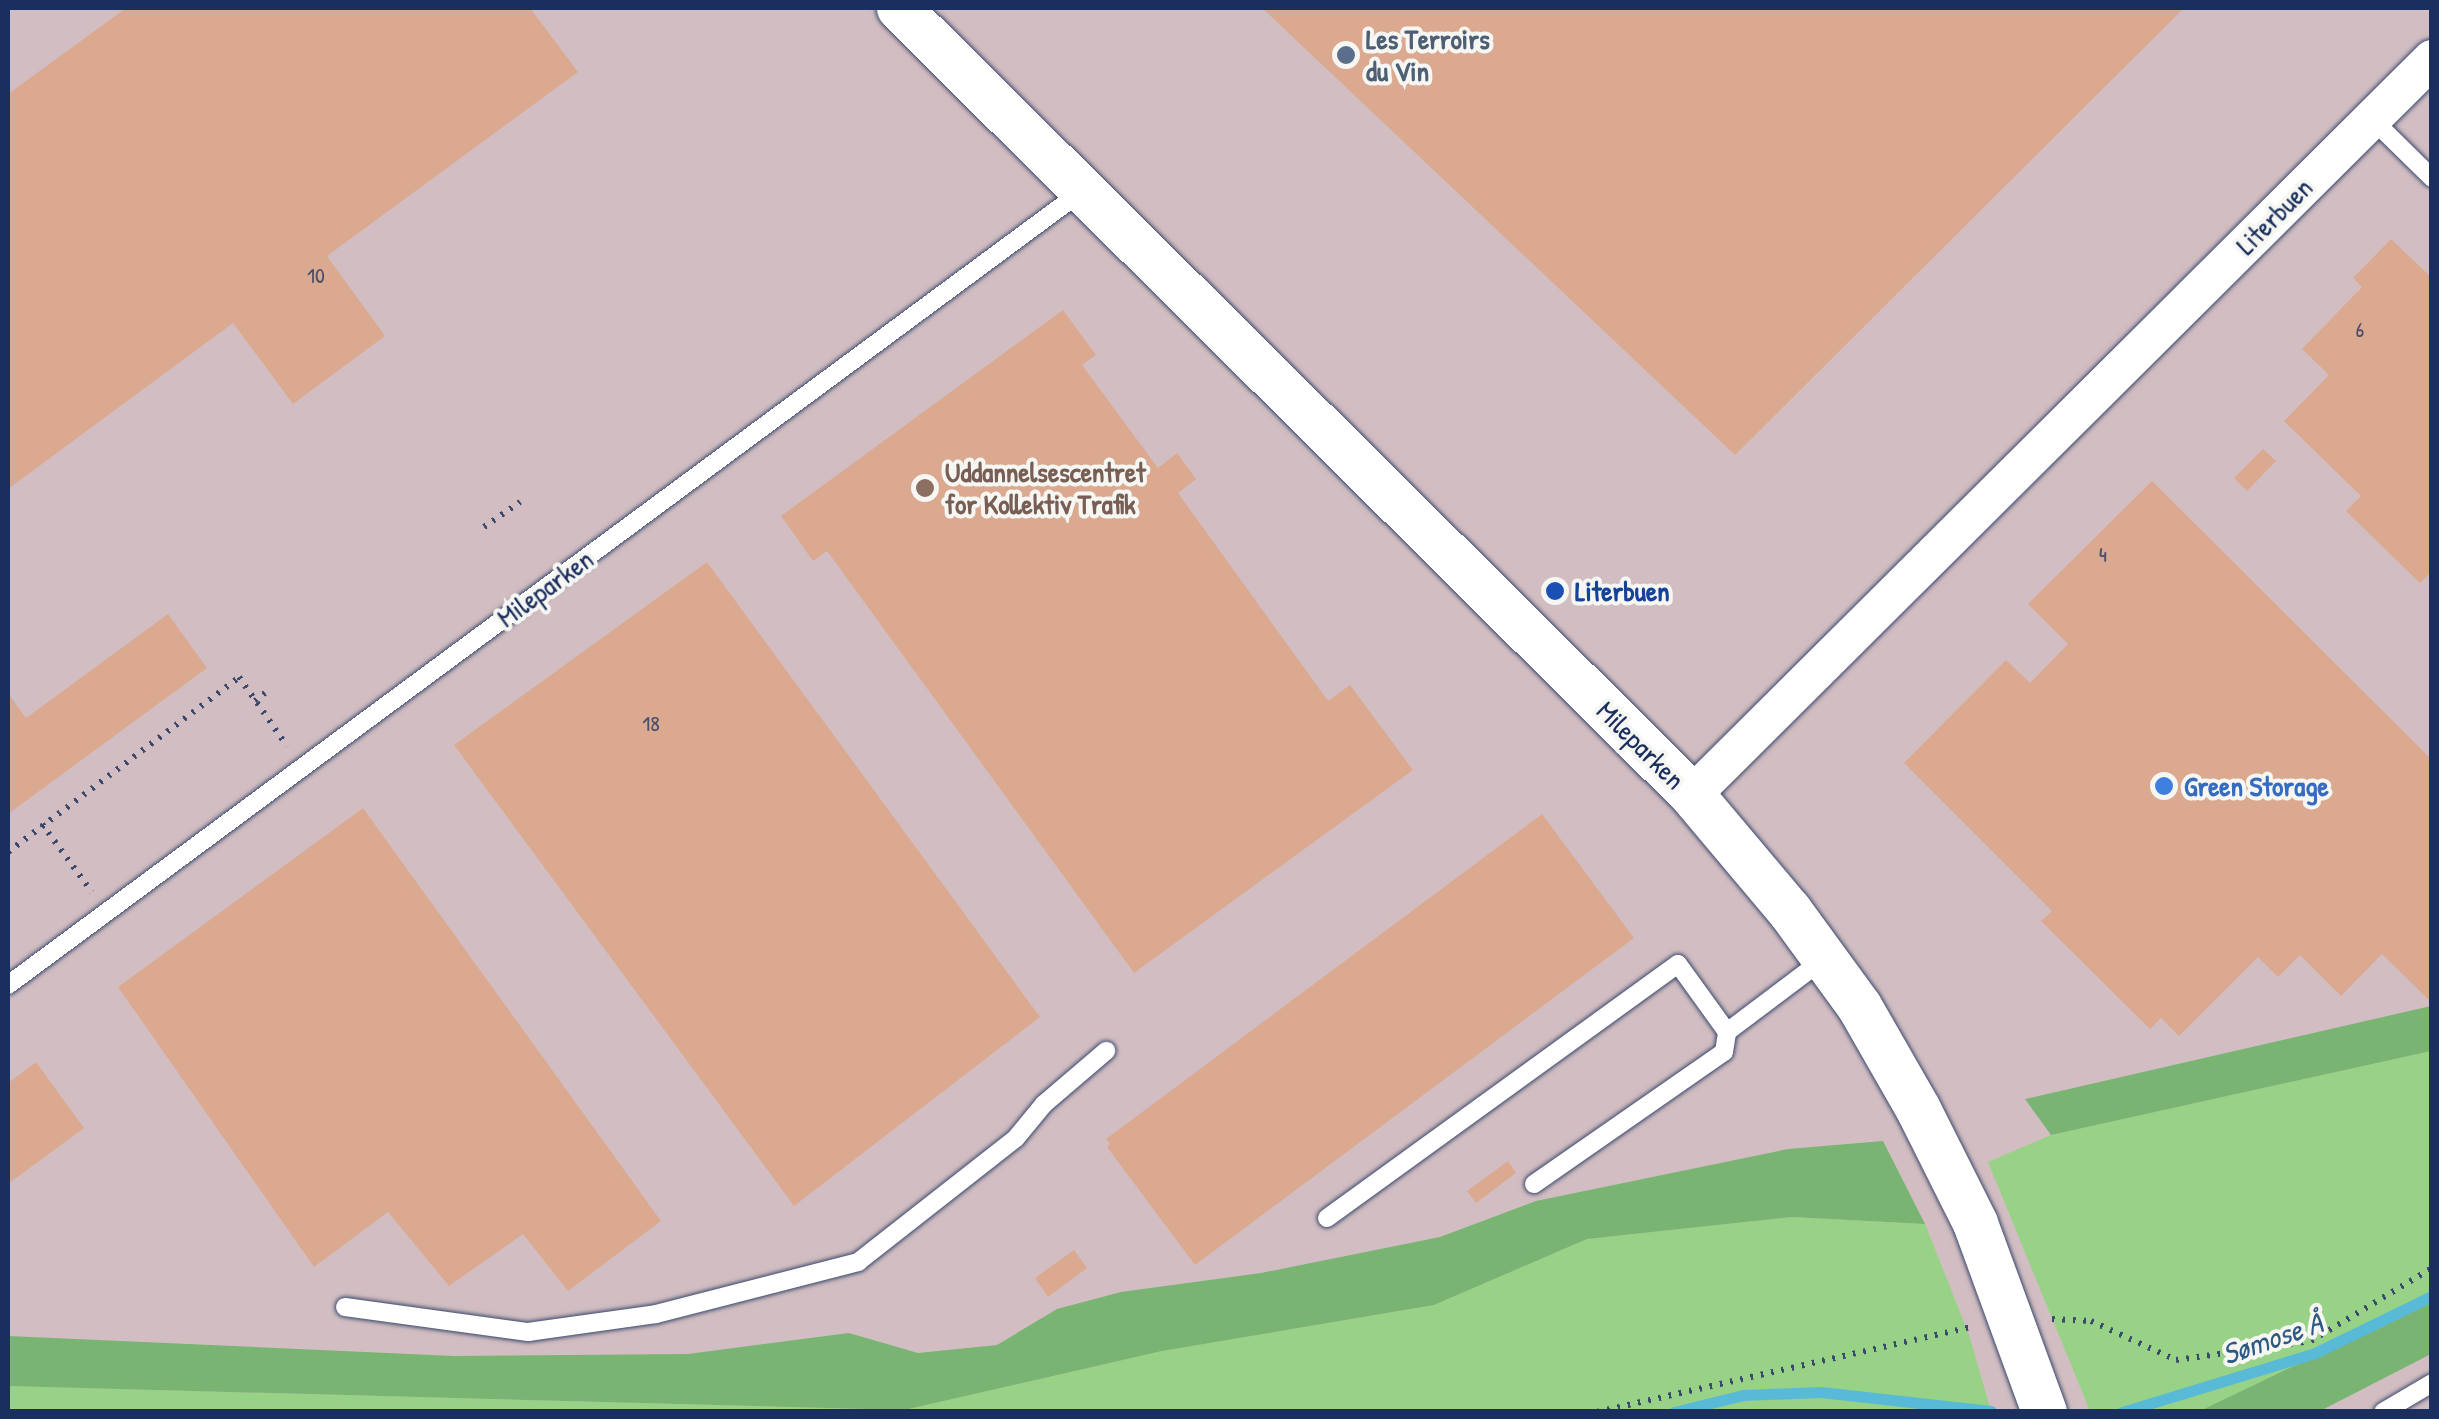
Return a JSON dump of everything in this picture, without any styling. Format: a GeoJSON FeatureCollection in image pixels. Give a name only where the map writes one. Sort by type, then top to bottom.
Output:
{"type":"FeatureCollection","features":[{"type":"Feature","properties":{"kind":"street","name":"Mileparken"},"geometry":{"type":"LineString","coordinates":[[899,8],[1692,795],[1859,1006],[1975,1223],[2044,1412]]}},
{"type":"Feature","properties":{"kind":"street","name":"Literbuen"},"geometry":{"type":"LineString","coordinates":[[1692,795],[2432,59]]}},
{"type":"Feature","properties":{"kind":"lane"},"geometry":{"type":"LineString","coordinates":[[2372,119],[2432,178]]}},
{"type":"Feature","properties":{"kind":"lane","name":"Mileparken"},"geometry":{"type":"LineString","coordinates":[[8,985],[1082,192]]}},
{"type":"Feature","properties":{"kind":"lane"},"geometry":{"type":"LineString","coordinates":[[1726,1032],[1824,959]]}},
{"type":"Feature","properties":{"kind":"lane"},"geometry":{"type":"LineString","coordinates":[[1327,1218],[1678,964],[1726,1032],[1724,1052],[1534,1184]]}},
{"type":"Feature","properties":{"kind":"lane"},"geometry":{"type":"LineString","coordinates":[[345,1307],[528,1332],[656,1314],[858,1262],[1016,1138],[1044,1104],[1106,1051]]}},
{"type":"Feature","properties":{"kind":"lane"},"geometry":{"type":"LineString","coordinates":[[2383,1412],[2432,1383]]}},
{"type":"Feature","properties":{"kind":"path"},"geometry":{"type":"LineString","coordinates":[[484,527],[520,502]]}},
{"type":"Feature","properties":{"kind":"path"},"geometry":{"type":"LineString","coordinates":[[8,852],[239,677],[302,767]]}},
{"type":"Feature","properties":{"kind":"path"},"geometry":{"type":"LineString","coordinates":[[255,700],[265,693]]}},
{"type":"Feature","properties":{"kind":"path"},"geometry":{"type":"LineString","coordinates":[[42,824],[107,911]]}},
{"type":"Feature","properties":{"kind":"shaded area"},"geometry":{"type":"Polygon","coordinates":[[[8,8],[2431,8],[2431,1411],[8,1411],[8,8]]]}},
{"type":"Feature","properties":{"kind":"green space"},"geometry":{"type":"Polygon","coordinates":[[[2431,1006],[2431,1051],[2051,1135],[2025,1099],[2431,1006]]]}},
{"type":"Feature","properties":{"kind":"green space"},"geometry":{"type":"Polygon","coordinates":[[[2431,1051],[2431,1300],[2208,1410],[2090,1411],[1988,1162],[2051,1135],[2431,1051]]]}},
{"type":"Feature","properties":{"kind":"green space"},"geometry":{"type":"Polygon","coordinates":[[[1883,1141],[1925,1224],[1792,1217],[1587,1239],[1434,1305],[1162,1351],[904,1410],[8,1386],[8,1336],[454,1356],[688,1354],[849,1333],[918,1353],[997,1345],[1057,1309],[1121,1292],[1261,1273],[1440,1237],[1536,1201],[1788,1149],[1883,1141]]]}},
{"type":"Feature","properties":{"kind":"green space"},"geometry":{"type":"Polygon","coordinates":[[[1792,1217],[1925,1224],[1969,1335],[1991,1411],[8,1412],[8,1386],[904,1410],[1162,1351],[1434,1305],[1587,1239],[1792,1217]]]}},
{"type":"Feature","properties":{"kind":"green space"},"geometry":{"type":"Polygon","coordinates":[[[2431,1300],[2431,1354],[2320,1411],[2200,1411],[2431,1300]]]}},
{"type":"Feature","properties":{"kind":"building"},"geometry":{"type":"Polygon","coordinates":[[[126,8],[530,8],[578,72],[327,256],[385,336],[293,404],[233,323],[8,489],[8,94],[126,8]]]}},
{"type":"Feature","properties":{"kind":"building"},"geometry":{"type":"Polygon","coordinates":[[[1262,8],[2184,8],[1735,455],[1262,8]]]}},
{"type":"Feature","properties":{"kind":"building"},"geometry":{"type":"Polygon","coordinates":[[[2391,239],[2432,278],[2432,571],[2420,583],[2346,511],[2361,496],[2284,421],[2329,375],[2302,349],[2362,287],[2353,278],[2391,239]]]}},
{"type":"Feature","properties":{"kind":"building"},"geometry":{"type":"Polygon","coordinates":[[[1063,310],[1096,355],[1082,365],[1158,468],[1177,453],[1196,479],[1178,493],[1328,701],[1350,685],[1413,770],[1134,973],[827,551],[813,561],[781,516],[1063,310]]]}},
{"type":"Feature","properties":{"kind":"building"},"geometry":{"type":"Polygon","coordinates":[[[2263,449],[2276,461],[2247,491],[2234,478],[2263,449]]]}},
{"type":"Feature","properties":{"kind":"building"},"geometry":{"type":"Polygon","coordinates":[[[2152,481],[2432,760],[2432,1003],[2382,954],[2341,996],[2300,955],[2278,977],[2258,957],[2179,1036],[2161,1018],[2150,1029],[2041,921],[2052,911],[1904,763],[2006,660],[2030,683],[2068,644],[2028,604],[2152,481]]]}},
{"type":"Feature","properties":{"kind":"building"},"geometry":{"type":"Polygon","coordinates":[[[707,562],[1040,1017],[794,1206],[454,745],[707,562]]]}},
{"type":"Feature","properties":{"kind":"building"},"geometry":{"type":"Polygon","coordinates":[[[168,614],[207,668],[8,814],[8,693],[26,718],[168,614]]]}},
{"type":"Feature","properties":{"kind":"building"},"geometry":{"type":"Polygon","coordinates":[[[363,808],[661,1221],[568,1291],[523,1234],[449,1286],[388,1212],[314,1267],[118,987],[363,808]]]}},
{"type":"Feature","properties":{"kind":"building"},"geometry":{"type":"Polygon","coordinates":[[[1542,814],[1634,938],[1195,1265],[1107,1147],[1110,1144],[1106,1139],[1542,814]]]}},
{"type":"Feature","properties":{"kind":"building"},"geometry":{"type":"Polygon","coordinates":[[[36,1062],[84,1128],[8,1184],[8,1083],[36,1062]]]}},
{"type":"Feature","properties":{"kind":"building"},"geometry":{"type":"Polygon","coordinates":[[[1508,1161],[1516,1173],[1476,1203],[1467,1191],[1508,1161]]]}},
{"type":"Feature","properties":{"kind":"building"},"geometry":{"type":"Polygon","coordinates":[[[1074,1250],[1087,1268],[1048,1297],[1035,1278],[1074,1250]]]}},
{"type":"Feature","properties":{"kind":"waterway","name":"Sømose Å"},"geometry":{"type":"LineString","coordinates":[[2122,1412],[2315,1353],[2432,1296]]}},
{"type":"Feature","properties":{"kind":"waterway","name":"Sømose Å"},"geometry":{"type":"LineString","coordinates":[[1674,1412],[1743,1395],[1821,1392],[1991,1411]]}},
{"type":"Feature","properties":{"kind":"place","name":"Les Terroirs du Vin"},"geometry":{"type":"Point","coordinates":[1346,55]}},
{"type":"Feature","properties":{"kind":"place","name":"Uddannelsescentret for Kollektiv Trafik"},"geometry":{"type":"Point","coordinates":[925,488]}},
{"type":"Feature","properties":{"kind":"place","name":"Literbuen"},"geometry":{"type":"Point","coordinates":[1555,591]}},
{"type":"Feature","properties":{"kind":"place","name":"Green Storage"},"geometry":{"type":"Point","coordinates":[2164,786]}}]}
